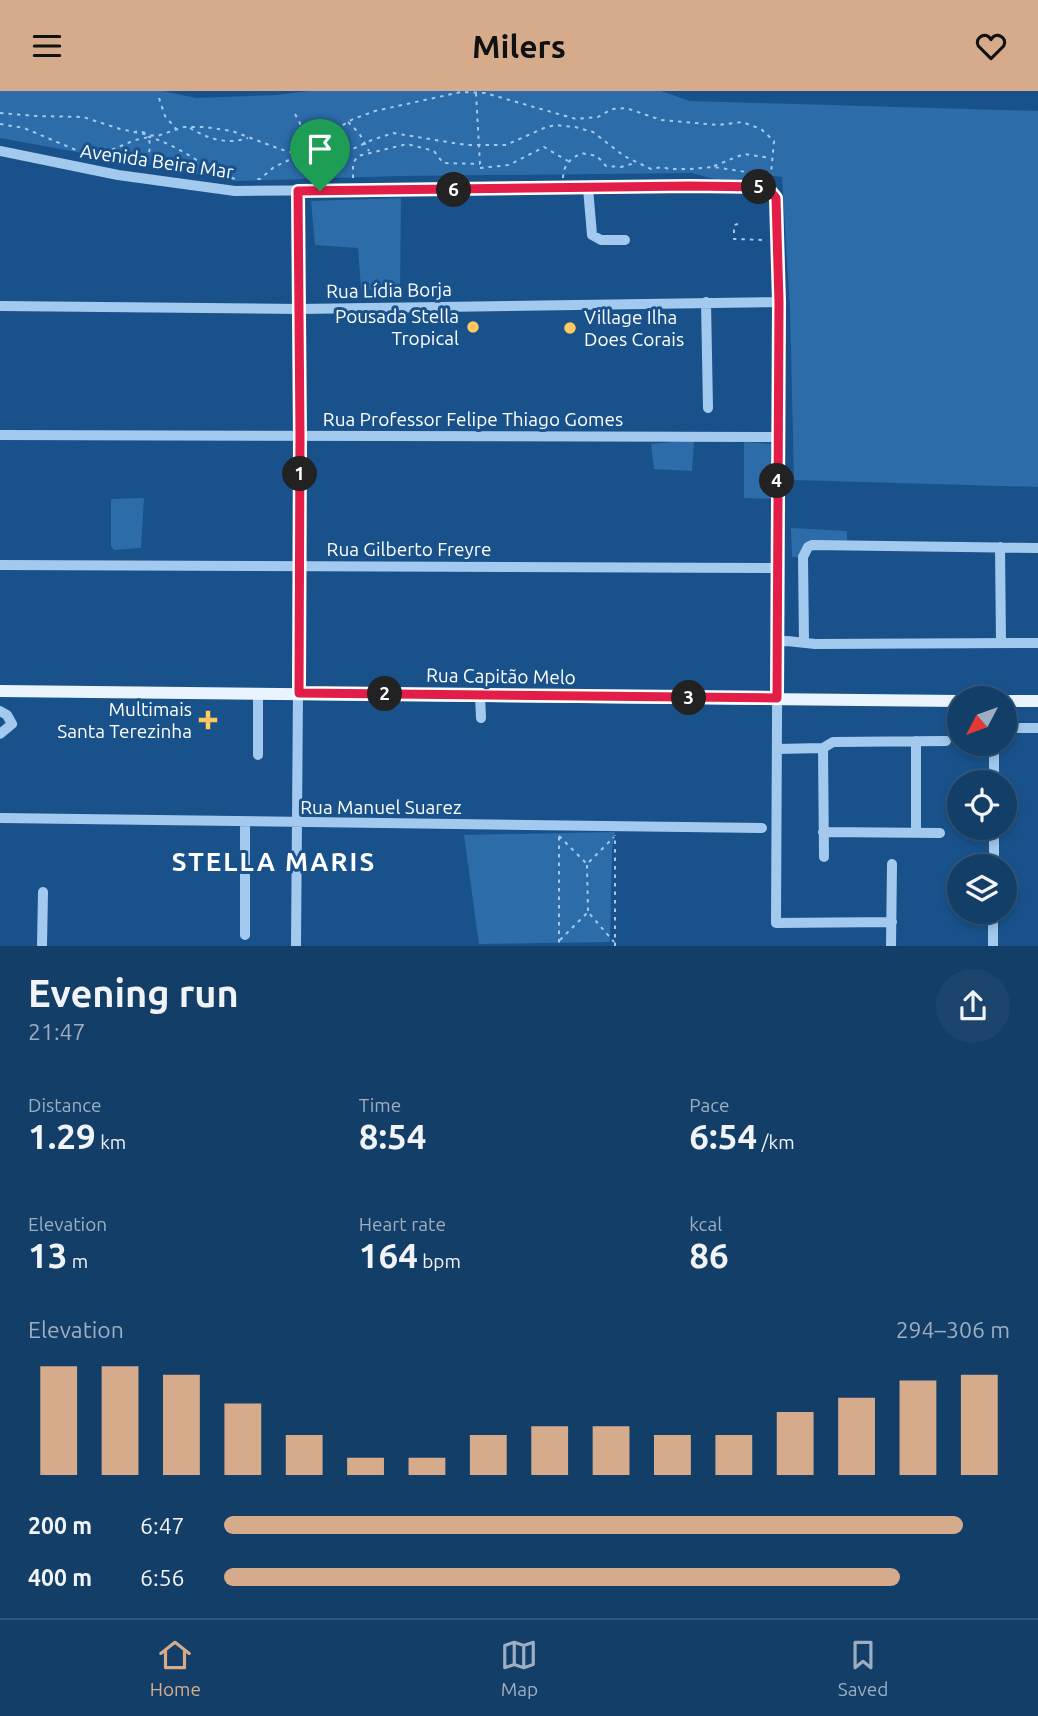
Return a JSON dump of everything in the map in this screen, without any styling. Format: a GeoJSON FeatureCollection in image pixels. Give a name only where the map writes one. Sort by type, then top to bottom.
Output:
{"type":"FeatureCollection","features":[{"type":"Feature","properties":{"kind":"main road","name":"Rua Capitão Melo"},"geometry":{"type":"LineString","coordinates":[[0,691],[947,701]]}},
{"type":"Feature","properties":{"kind":"main road"},"geometry":{"type":"LineString","coordinates":[[1017,701],[1038,701]]}},
{"type":"Feature","properties":{"kind":"street","name":"Avenida Beira Mar"},"geometry":{"type":"LineString","coordinates":[[0,151],[144,179],[235,191],[767,187],[776,198],[779,302]]}},
{"type":"Feature","properties":{"kind":"street"},"geometry":{"type":"LineString","coordinates":[[588,188],[592,235],[601,240],[625,240]]}},
{"type":"Feature","properties":{"kind":"street"},"geometry":{"type":"LineString","coordinates":[[296,946],[300,567],[298,191]]}},
{"type":"Feature","properties":{"kind":"street"},"geometry":{"type":"LineString","coordinates":[[706,302],[708,408]]}},
{"type":"Feature","properties":{"kind":"street"},"geometry":{"type":"LineString","coordinates":[[779,302],[776,923],[892,922]]}},
{"type":"Feature","properties":{"kind":"street","name":"Rua Lídia Borja"},"geometry":{"type":"LineString","coordinates":[[0,306],[299,309],[779,302]]}},
{"type":"Feature","properties":{"kind":"street","name":"Rua Professor Felipe Thiago Gomes"},"geometry":{"type":"LineString","coordinates":[[0,436],[778,437]]}},
{"type":"Feature","properties":{"kind":"street"},"geometry":{"type":"LineString","coordinates":[[804,642],[803,557],[808,547],[818,544],[1038,548]]}},
{"type":"Feature","properties":{"kind":"street"},"geometry":{"type":"LineString","coordinates":[[1000,547],[1001,643]]}},
{"type":"Feature","properties":{"kind":"street","name":"Rua Gilberto Freyre"},"geometry":{"type":"LineString","coordinates":[[0,565],[776,568]]}},
{"type":"Feature","properties":{"kind":"street"},"geometry":{"type":"LineString","coordinates":[[776,642],[1038,643]]}},
{"type":"Feature","properties":{"kind":"street"},"geometry":{"type":"LineString","coordinates":[[258,693],[258,755]]}},
{"type":"Feature","properties":{"kind":"street"},"geometry":{"type":"LineString","coordinates":[[481,695],[481,718]]}},
{"type":"Feature","properties":{"kind":"street"},"geometry":{"type":"LineString","coordinates":[[0,711],[12,724],[0,734]]}},
{"type":"Feature","properties":{"kind":"street"},"geometry":{"type":"LineString","coordinates":[[1017,728],[1038,728]]}},
{"type":"Feature","properties":{"kind":"street"},"geometry":{"type":"LineString","coordinates":[[916,741],[916,833]]}},
{"type":"Feature","properties":{"kind":"street"},"geometry":{"type":"LineString","coordinates":[[777,749],[823,748],[833,742],[946,741]]}},
{"type":"Feature","properties":{"kind":"street"},"geometry":{"type":"LineString","coordinates":[[823,748],[824,857]]}},
{"type":"Feature","properties":{"kind":"street","name":"Rua Manuel Suarez"},"geometry":{"type":"LineString","coordinates":[[0,818],[615,831],[762,828]]}},
{"type":"Feature","properties":{"kind":"street"},"geometry":{"type":"LineString","coordinates":[[245,823],[245,935]]}},
{"type":"Feature","properties":{"kind":"street"},"geometry":{"type":"LineString","coordinates":[[824,832],[940,833]]}},
{"type":"Feature","properties":{"kind":"street"},"geometry":{"type":"LineString","coordinates":[[891,946],[892,864]]}},
{"type":"Feature","properties":{"kind":"street"},"geometry":{"type":"LineString","coordinates":[[42,946],[43,892]]}},
{"type":"Feature","properties":{"kind":"street"},"geometry":{"type":"LineString","coordinates":[[993,924],[993,946]]}},
{"type":"Feature","properties":{"kind":"path"},"geometry":{"type":"LineString","coordinates":[[0,124],[24,128],[83,153],[97,156],[149,136],[188,127],[205,127],[232,131],[248,138],[299,155],[319,161],[331,159],[393,133],[479,145],[506,145],[555,125],[593,132],[636,163],[651,169],[713,166],[760,174],[771,173],[774,141],[761,129],[742,122],[719,125],[661,120],[626,108],[612,109],[598,117],[576,119],[485,93],[461,92],[375,111],[348,122],[310,150],[299,155],[274,167],[260,179],[251,180]]}},
{"type":"Feature","properties":{"kind":"path"},"geometry":{"type":"LineString","coordinates":[[476,93],[480,168],[509,165],[544,147],[568,161]]}},
{"type":"Feature","properties":{"kind":"path"},"geometry":{"type":"LineString","coordinates":[[159,98],[166,116],[177,129]]}},
{"type":"Feature","properties":{"kind":"path"},"geometry":{"type":"LineString","coordinates":[[0,113],[83,117],[134,133],[141,131],[175,146],[225,176],[241,181]]}},
{"type":"Feature","properties":{"kind":"path"},"geometry":{"type":"LineString","coordinates":[[295,114],[302,129],[299,155],[301,164],[307,171],[319,176],[320,191]]}},
{"type":"Feature","properties":{"kind":"path"},"geometry":{"type":"LineString","coordinates":[[348,122],[366,143],[369,152]]}},
{"type":"Feature","properties":{"kind":"path"},"geometry":{"type":"LineString","coordinates":[[188,127],[214,139],[234,143],[248,138]]}},
{"type":"Feature","properties":{"kind":"path"},"geometry":{"type":"LineString","coordinates":[[144,179],[150,148],[149,136]]}},
{"type":"Feature","properties":{"kind":"path"},"geometry":{"type":"LineString","coordinates":[[353,178],[353,163],[358,156],[407,144],[433,151],[443,163],[480,164]]}},
{"type":"Feature","properties":{"kind":"path"},"geometry":{"type":"LineString","coordinates":[[564,179],[564,168],[568,161],[581,153],[597,156],[606,166],[621,167],[636,163]]}},
{"type":"Feature","properties":{"kind":"path"},"geometry":{"type":"LineString","coordinates":[[713,166],[744,154],[771,158]]}},
{"type":"Feature","properties":{"kind":"path"},"geometry":{"type":"LineString","coordinates":[[738,224],[734,225],[734,239],[770,240]]}},
{"type":"Feature","properties":{"kind":"path"},"geometry":{"type":"LineString","coordinates":[[615,831],[587,864],[588,912],[615,944]]}},
{"type":"Feature","properties":{"kind":"path"},"geometry":{"type":"LineString","coordinates":[[615,831],[615,944]]}},
{"type":"Feature","properties":{"kind":"path"},"geometry":{"type":"LineString","coordinates":[[559,946],[559,835],[587,864]]}},
{"type":"Feature","properties":{"kind":"path"},"geometry":{"type":"LineString","coordinates":[[559,941],[588,912]]}},
{"type":"Feature","properties":{"kind":"shaded area"},"geometry":{"type":"Polygon","coordinates":[[[0,91],[163,91],[196,98],[308,91],[661,91],[690,101],[1038,111],[1038,487],[794,480],[790,308],[782,177],[760,174],[740,179],[715,179],[691,173],[399,176],[236,181],[0,138],[0,91]]]}},
{"type":"Feature","properties":{"kind":"shaded area"},"geometry":{"type":"Polygon","coordinates":[[[401,198],[400,292],[361,289],[358,248],[315,245],[311,201],[401,198]]]}},
{"type":"Feature","properties":{"kind":"shaded area"},"geometry":{"type":"Polygon","coordinates":[[[694,440],[692,471],[654,469],[651,444],[694,440]]]}},
{"type":"Feature","properties":{"kind":"shaded area"},"geometry":{"type":"Polygon","coordinates":[[[744,442],[774,444],[774,499],[744,498],[744,442]]]}},
{"type":"Feature","properties":{"kind":"shaded area"},"geometry":{"type":"Polygon","coordinates":[[[144,498],[141,548],[114,550],[111,546],[111,499],[144,498]]]}},
{"type":"Feature","properties":{"kind":"shaded area"},"geometry":{"type":"Polygon","coordinates":[[[791,528],[847,531],[847,541],[807,543],[800,557],[792,557],[791,528]]]}},
{"type":"Feature","properties":{"kind":"shaded area"},"geometry":{"type":"Polygon","coordinates":[[[615,832],[612,850],[610,942],[479,944],[464,835],[615,832]]]}},
{"type":"Feature","properties":{"kind":"place","name":"Pousada Stella Tropical"},"geometry":{"type":"Point","coordinates":[473,327]}},
{"type":"Feature","properties":{"kind":"place","name":"Village Ilha Does Corais"},"geometry":{"type":"Point","coordinates":[570,328]}},
{"type":"Feature","properties":{"kind":"place","name":"Multimais Santa Terezinha"},"geometry":{"type":"Point","coordinates":[208,720]}},
{"type":"Feature","properties":{"kind":"district","name":"STELLA MARIS"},"geometry":{"type":"Point","coordinates":[274,861]}},
{"type":"Feature","properties":{"kind":"route"},"geometry":{"type":"LineString","coordinates":[[690,186],[767,187],[772,191],[776,198],[779,302],[777,698],[299,693],[298,191],[320,191],[690,186]]}}]}
